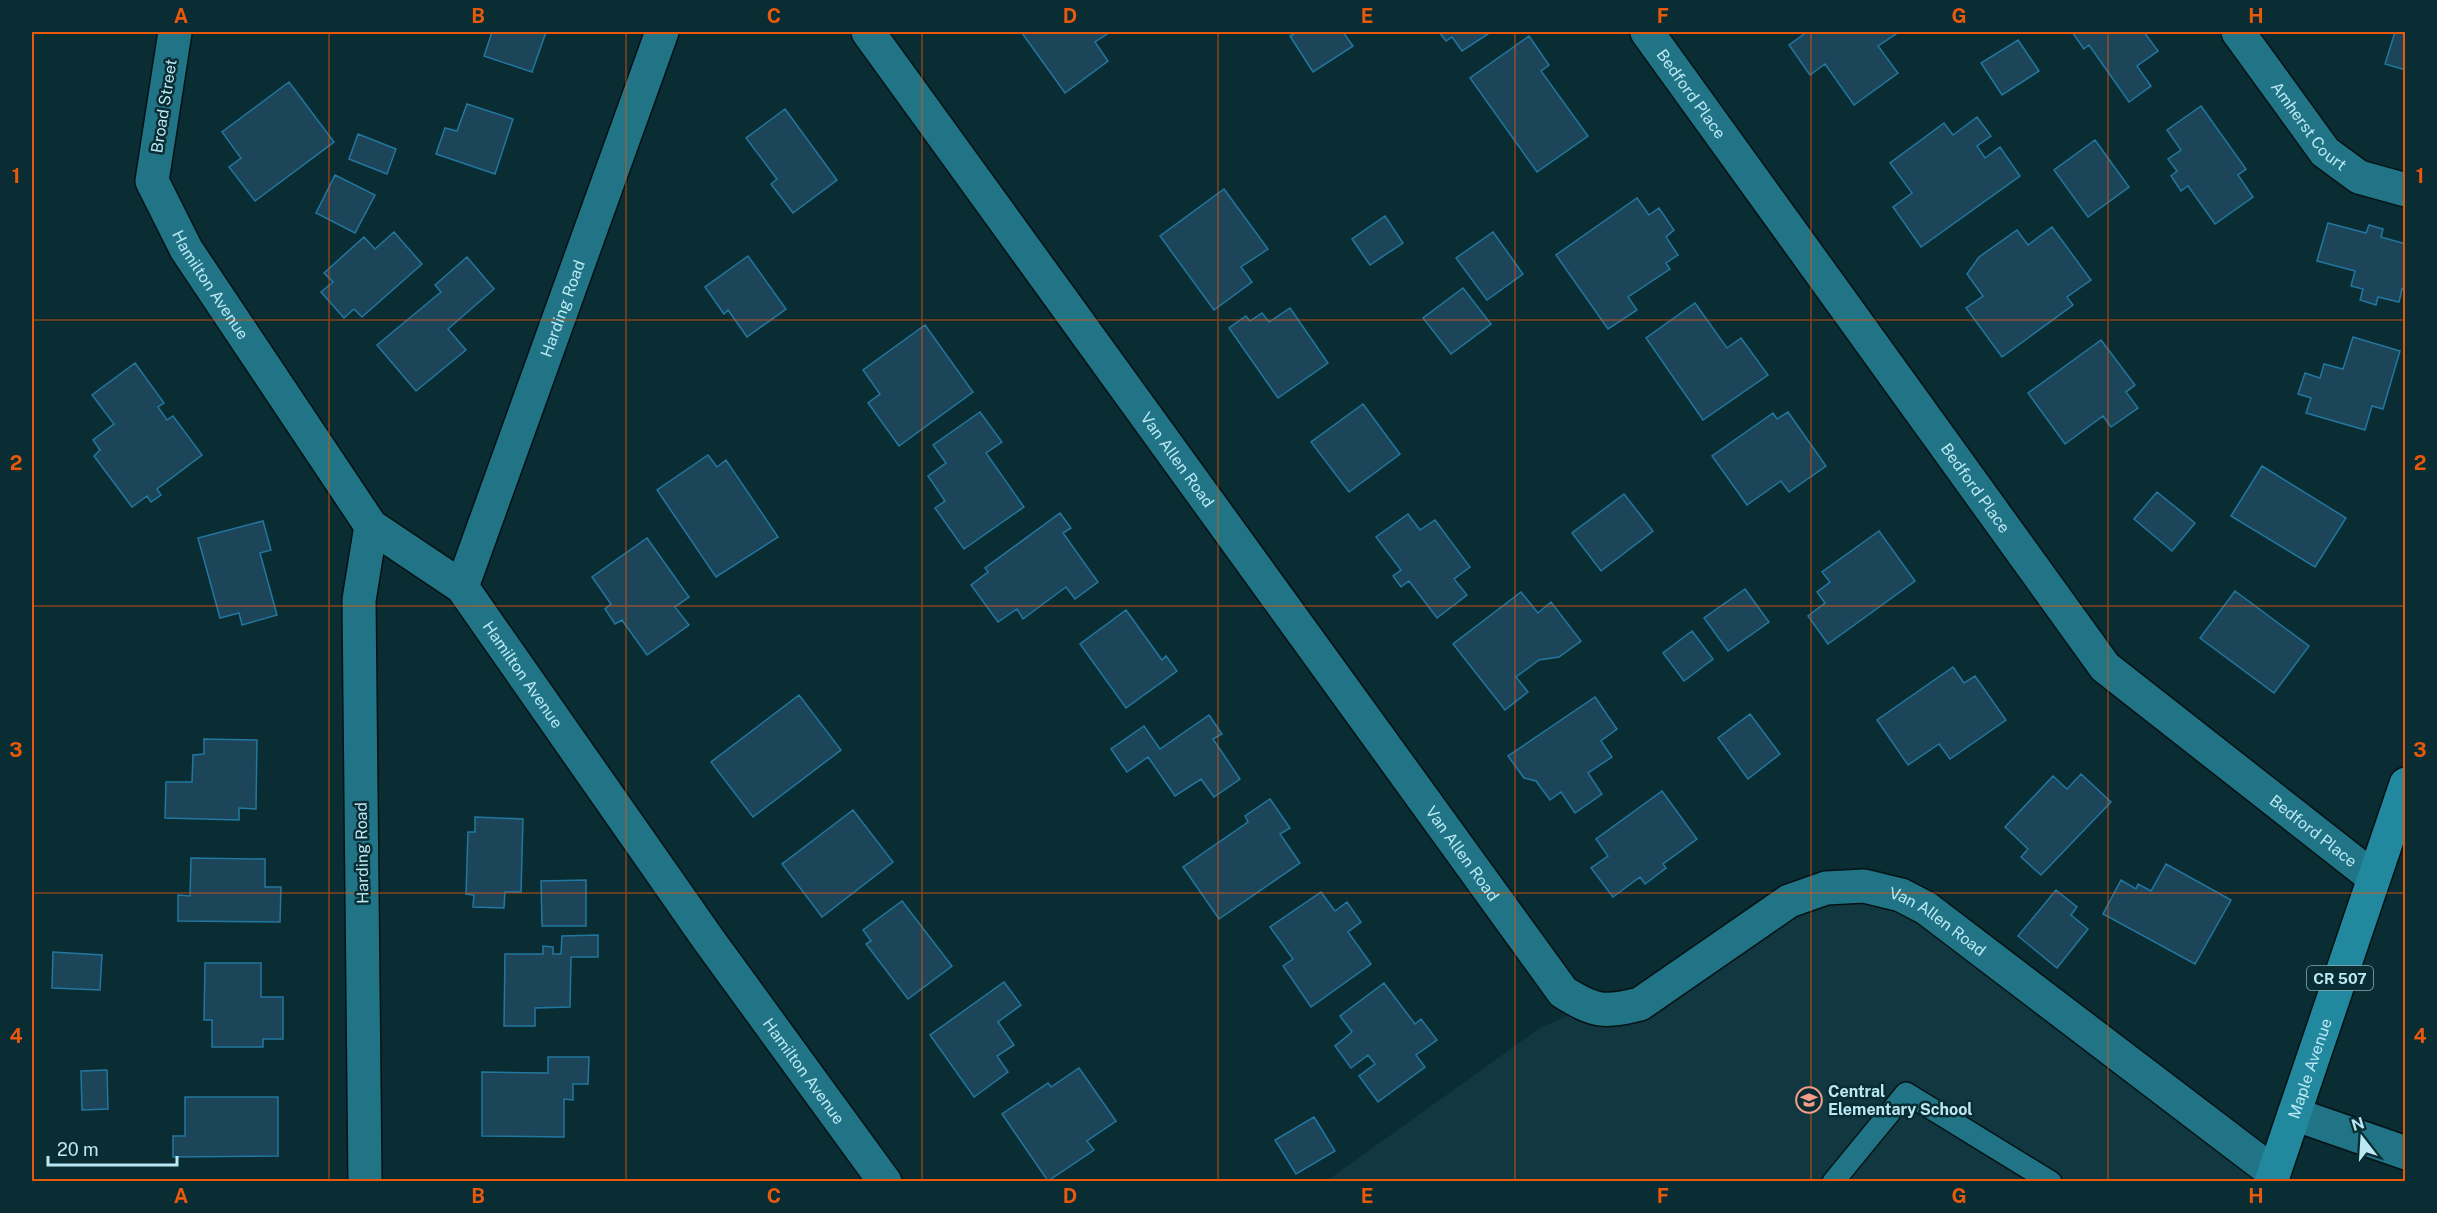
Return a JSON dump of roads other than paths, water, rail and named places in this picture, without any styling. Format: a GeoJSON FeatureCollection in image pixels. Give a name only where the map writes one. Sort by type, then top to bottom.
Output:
{"type":"FeatureCollection","features":[{"type":"Feature","properties":{"kind":"main road","name":"Maple Avenue"},"geometry":{"type":"LineString","coordinates":[[2273,1177],[2406,784]]}},
{"type":"Feature","properties":{"kind":"street","name":"Broad Street"},"geometry":{"type":"LineString","coordinates":[[152,181],[175,32]]}},
{"type":"Feature","properties":{"kind":"street","name":"Harding Road"},"geometry":{"type":"LineString","coordinates":[[462,588],[662,32]]}},
{"type":"Feature","properties":{"kind":"street","name":"Van Allen Road"},"geometry":{"type":"LineString","coordinates":[[868,32],[1563,992],[1587,1007],[1614,1011],[1640,1004],[1790,901],[1826,888],[1863,886],[1901,895],[1926,908],[2273,1177]]}},
{"type":"Feature","properties":{"kind":"street","name":"Bedford Place"},"geometry":{"type":"LineString","coordinates":[[1647,32],[2105,667],[2374,878]]}},
{"type":"Feature","properties":{"kind":"street","name":"Amherst Court"},"geometry":{"type":"LineString","coordinates":[[2238,32],[2325,152],[2359,177],[2406,190]]}},
{"type":"Feature","properties":{"kind":"street","name":"Hamilton Avenue"},"geometry":{"type":"LineString","coordinates":[[152,181],[186,249],[371,526],[462,588],[708,939],[885,1182]]}},
{"type":"Feature","properties":{"kind":"street","name":"Harding Road"},"geometry":{"type":"LineString","coordinates":[[365,1182],[359,600],[371,526]]}},
{"type":"Feature","properties":{"kind":"street"},"geometry":{"type":"LineString","coordinates":[[2294,1114],[2406,1153]]}},
{"type":"Feature","properties":{"kind":"lane"},"geometry":{"type":"LineString","coordinates":[[1833,1182],[1906,1093],[2051,1182]]}},
{"type":"Feature","properties":{"kind":"place","name":"Central Elementary School"},"geometry":{"type":"Point","coordinates":[1809,1100]}}]}
